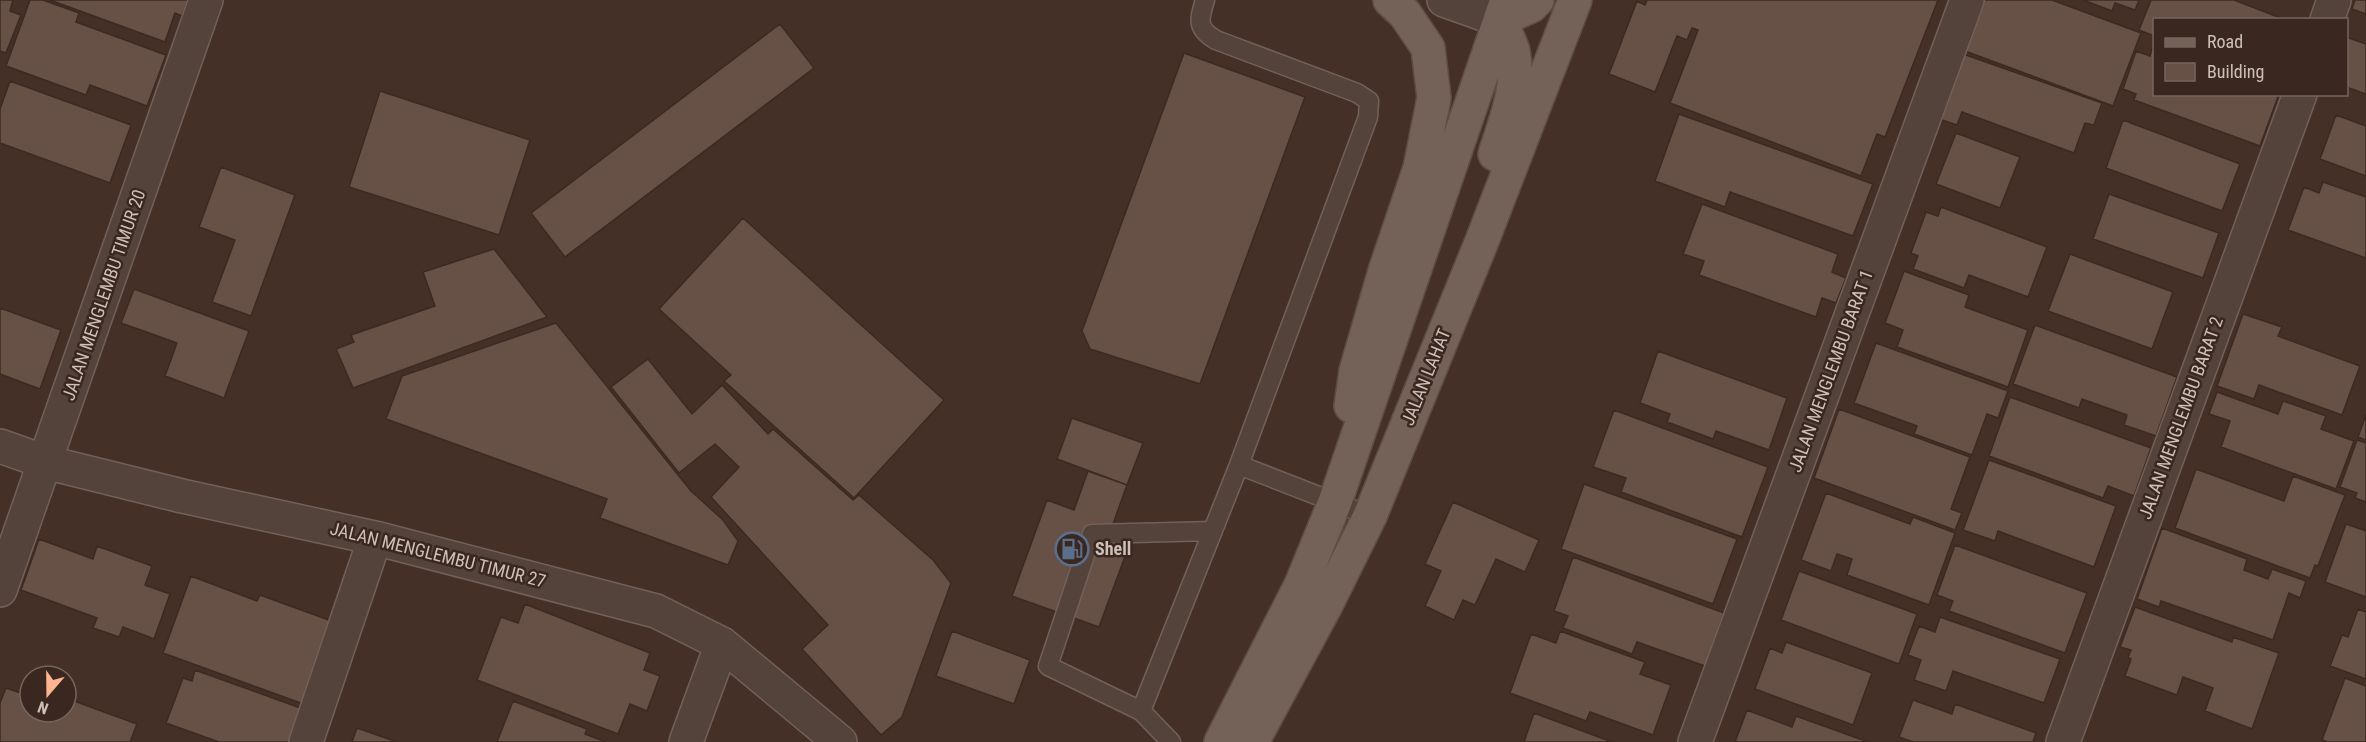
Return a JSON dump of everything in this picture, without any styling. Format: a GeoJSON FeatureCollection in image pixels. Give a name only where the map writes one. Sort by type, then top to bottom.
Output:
{"type":"FeatureCollection","features":[{"type":"Feature","properties":{"kind":"main road"},"geometry":{"type":"LineString","coordinates":[[1335,502],[1356,371],[1385,272],[1420,168],[1434,98],[1428,48],[1405,14],[1390,0]]}},
{"type":"Feature","properties":{"kind":"main road"},"geometry":{"type":"LineString","coordinates":[[1503,10],[1531,6],[1537,0]]}},
{"type":"Feature","properties":{"kind":"main road","name":"JALAN LAHAT"},"geometry":{"type":"LineString","coordinates":[[1252,742],[1370,516],[1482,241],[1575,0]]}},
{"type":"Feature","properties":{"kind":"main road"},"geometry":{"type":"LineString","coordinates":[[1221,742],[1301,585],[1335,502],[1503,10]]}},
{"type":"Feature","properties":{"kind":"main road"},"geometry":{"type":"LineString","coordinates":[[1406,425],[1508,112],[1516,78],[1503,10]]}},
{"type":"Feature","properties":{"kind":"street","name":"JALAN MENGLEMBU TIMUR 20"},"geometry":{"type":"LineString","coordinates":[[0,590],[206,0]]}},
{"type":"Feature","properties":{"kind":"street"},"geometry":{"type":"LineString","coordinates":[[1444,0],[1503,10]]}},
{"type":"Feature","properties":{"kind":"street","name":"JALAN MENGLEMBU BARAT 1"},"geometry":{"type":"LineString","coordinates":[[1695,742],[1967,0]]}},
{"type":"Feature","properties":{"kind":"street"},"geometry":{"type":"LineString","coordinates":[[2328,18],[2334,0]]}},
{"type":"Feature","properties":{"kind":"street","name":"JALAN MENGLEMBU BARAT 2"},"geometry":{"type":"LineString","coordinates":[[2063,742],[2299,96]]}},
{"type":"Feature","properties":{"kind":"street","name":"JALAN MENGLEMBU TIMUR 27"},"geometry":{"type":"LineString","coordinates":[[0,446],[45,462],[183,496],[375,538],[656,611],[722,644],[840,742]]}},
{"type":"Feature","properties":{"kind":"street"},"geometry":{"type":"LineString","coordinates":[[306,742],[375,538]]}},
{"type":"Feature","properties":{"kind":"street"},"geometry":{"type":"LineString","coordinates":[[686,742],[722,644]]}},
{"type":"Feature","properties":{"kind":"lane"},"geometry":{"type":"LineString","coordinates":[[1141,711],[1239,465],[1368,117],[1369,101],[1358,93],[1204,34],[1199,20],[1205,0]]}},
{"type":"Feature","properties":{"kind":"lane"},"geometry":{"type":"LineString","coordinates":[[1239,465],[1370,516]]}},
{"type":"Feature","properties":{"kind":"lane"},"geometry":{"type":"LineString","coordinates":[[1171,742],[1141,711],[1048,666],[1092,534],[1213,531]]}},
{"type":"Feature","properties":{"kind":"building"},"geometry":{"type":"Polygon","coordinates":[[[0,0],[13,0],[10,11],[21,15],[6,53],[0,51],[0,0]]]}},
{"type":"Feature","properties":{"kind":"building"},"geometry":{"type":"Polygon","coordinates":[[[30,0],[43,0],[79,13],[76,22],[166,55],[147,106],[90,85],[86,95],[6,66],[30,0]]]}},
{"type":"Feature","properties":{"kind":"building"},"geometry":{"type":"Polygon","coordinates":[[[50,0],[188,0],[182,16],[175,13],[165,42],[50,0]]]}},
{"type":"Feature","properties":{"kind":"building"},"geometry":{"type":"Polygon","coordinates":[[[1647,0],[1938,0],[1885,137],[1877,134],[1861,176],[1670,103],[1698,30],[1692,28],[1687,40],[1677,36],[1655,92],[1609,74],[1637,1],[1645,5],[1647,0]]]}},
{"type":"Feature","properties":{"kind":"building"},"geometry":{"type":"Polygon","coordinates":[[[1983,0],[2052,0],[2141,33],[2113,106],[1965,51],[1983,0]]]}},
{"type":"Feature","properties":{"kind":"building"},"geometry":{"type":"Polygon","coordinates":[[[2083,0],[2139,0],[2135,10],[2115,3],[2112,11],[2083,0]]]}},
{"type":"Feature","properties":{"kind":"building"},"geometry":{"type":"Polygon","coordinates":[[[2151,0],[2234,0],[2281,18],[2153,18],[2153,36],[2139,30],[2151,0]]]}},
{"type":"Feature","properties":{"kind":"building"},"geometry":{"type":"Polygon","coordinates":[[[2355,0],[2366,0],[2366,14],[2352,9],[2355,0]]]}},
{"type":"Feature","properties":{"kind":"building"},"geometry":{"type":"Polygon","coordinates":[[[780,24],[814,68],[565,257],[531,213],[780,24]]]}},
{"type":"Feature","properties":{"kind":"building"},"geometry":{"type":"Polygon","coordinates":[[[2348,38],[2366,44],[2366,94],[2348,88],[2348,38]]]}},
{"type":"Feature","properties":{"kind":"building"},"geometry":{"type":"Polygon","coordinates":[[[2153,49],[2153,96],[2278,96],[2260,146],[2134,100],[2136,94],[2123,89],[2136,51],[2150,56],[2153,49]]]}},
{"type":"Feature","properties":{"kind":"building"},"geometry":{"type":"Polygon","coordinates":[[[1184,53],[1305,97],[1200,384],[1090,349],[1082,331],[1184,53]]]}},
{"type":"Feature","properties":{"kind":"building"},"geometry":{"type":"Polygon","coordinates":[[[1963,54],[2102,103],[2094,125],[2085,123],[2074,153],[1962,112],[1957,125],[1939,119],[1963,54]]]}},
{"type":"Feature","properties":{"kind":"building"},"geometry":{"type":"Polygon","coordinates":[[[10,81],[131,125],[110,183],[0,143],[0,109],[10,81]]]}},
{"type":"Feature","properties":{"kind":"building"},"geometry":{"type":"Polygon","coordinates":[[[380,91],[530,140],[499,235],[349,187],[380,91]]]}},
{"type":"Feature","properties":{"kind":"building"},"geometry":{"type":"Polygon","coordinates":[[[1679,114],[1873,184],[1853,236],[1730,192],[1725,207],[1655,181],[1679,114]]]}},
{"type":"Feature","properties":{"kind":"building"},"geometry":{"type":"Polygon","coordinates":[[[2336,115],[2366,126],[2366,176],[2320,159],[2336,115]]]}},
{"type":"Feature","properties":{"kind":"building"},"geometry":{"type":"Polygon","coordinates":[[[2123,120],[2240,164],[2222,211],[2106,168],[2123,120]]]}},
{"type":"Feature","properties":{"kind":"building"},"geometry":{"type":"Polygon","coordinates":[[[1956,133],[2020,157],[2000,208],[1936,184],[1956,133]]]}},
{"type":"Feature","properties":{"kind":"building"},"geometry":{"type":"Polygon","coordinates":[[[221,167],[295,195],[251,316],[212,302],[235,240],[199,227],[221,167]]]}},
{"type":"Feature","properties":{"kind":"building"},"geometry":{"type":"Polygon","coordinates":[[[2323,182],[2366,197],[2366,258],[2288,230],[2304,187],[2319,193],[2323,182]]]}},
{"type":"Feature","properties":{"kind":"building"},"geometry":{"type":"Polygon","coordinates":[[[2109,194],[2219,233],[2203,278],[2093,239],[2109,194]]]}},
{"type":"Feature","properties":{"kind":"building"},"geometry":{"type":"Polygon","coordinates":[[[1702,204],[1838,254],[1832,272],[1846,278],[1836,303],[1822,298],[1816,317],[1699,275],[1704,261],[1683,254],[1702,204]]]}},
{"type":"Feature","properties":{"kind":"building"},"geometry":{"type":"Polygon","coordinates":[[[1941,207],[2047,247],[2028,297],[1969,275],[1964,288],[1913,269],[1918,256],[1911,253],[1926,212],[1938,216],[1941,207]]]}},
{"type":"Feature","properties":{"kind":"building"},"geometry":{"type":"Polygon","coordinates":[[[743,218],[944,400],[854,498],[724,381],[731,375],[659,309],[743,218]]]}},
{"type":"Feature","properties":{"kind":"building"},"geometry":{"type":"Polygon","coordinates":[[[494,249],[547,317],[353,388],[336,349],[354,342],[351,335],[435,306],[423,272],[494,249]]]}},
{"type":"Feature","properties":{"kind":"building"},"geometry":{"type":"Polygon","coordinates":[[[2070,254],[2173,292],[2152,349],[2048,311],[2070,254]]]}},
{"type":"Feature","properties":{"kind":"building"},"geometry":{"type":"Polygon","coordinates":[[[1904,271],[1969,295],[1965,307],[2028,330],[2008,387],[1897,347],[1903,330],[1885,323],[1904,271]]]}},
{"type":"Feature","properties":{"kind":"building"},"geometry":{"type":"Polygon","coordinates":[[[134,289],[249,331],[224,398],[165,376],[177,343],[121,323],[134,289]]]}},
{"type":"Feature","properties":{"kind":"building"},"geometry":{"type":"Polygon","coordinates":[[[0,308],[61,330],[40,389],[0,374],[0,308]]]}},
{"type":"Feature","properties":{"kind":"building"},"geometry":{"type":"Polygon","coordinates":[[[2243,314],[2282,327],[2278,336],[2360,366],[2342,415],[2259,385],[2254,399],[2217,386],[2243,314]]]}},
{"type":"Feature","properties":{"kind":"building"},"geometry":{"type":"Polygon","coordinates":[[[556,323],[691,491],[723,520],[738,541],[728,565],[600,518],[607,499],[386,419],[402,376],[556,323]]]}},
{"type":"Feature","properties":{"kind":"building"},"geometry":{"type":"Polygon","coordinates":[[[2035,325],[2177,377],[2156,436],[2124,425],[2127,415],[2082,399],[2079,408],[2013,384],[2035,325]]]}},
{"type":"Feature","properties":{"kind":"building"},"geometry":{"type":"Polygon","coordinates":[[[1876,343],[2008,391],[1998,418],[1987,414],[1972,455],[1914,434],[1917,426],[1854,403],[1876,343]]]}},
{"type":"Feature","properties":{"kind":"building"},"geometry":{"type":"Polygon","coordinates":[[[1658,351],[1787,398],[1769,450],[1716,431],[1713,439],[1667,422],[1670,414],[1640,403],[1658,351]]]}},
{"type":"Feature","properties":{"kind":"building"},"geometry":{"type":"Polygon","coordinates":[[[648,359],[692,414],[722,385],[768,434],[773,429],[853,500],[859,495],[933,560],[951,583],[902,717],[881,735],[802,649],[828,625],[711,497],[739,467],[715,444],[679,473],[611,387],[648,359]]]}},
{"type":"Feature","properties":{"kind":"building"},"geometry":{"type":"Polygon","coordinates":[[[2217,392],[2278,414],[2283,401],[2326,416],[2321,429],[2354,441],[2336,489],[2221,447],[2230,421],[2209,414],[2217,392]]]}},
{"type":"Feature","properties":{"kind":"building"},"geometry":{"type":"Polygon","coordinates":[[[2010,397],[2151,448],[2134,496],[2108,486],[2103,498],[1989,456],[2010,397]]]}},
{"type":"Feature","properties":{"kind":"building"},"geometry":{"type":"Polygon","coordinates":[[[1839,409],[1970,457],[1951,509],[1962,513],[1955,530],[1814,478],[1839,409]]]}},
{"type":"Feature","properties":{"kind":"building"},"geometry":{"type":"Polygon","coordinates":[[[1614,410],[1768,467],[1742,537],[1621,492],[1626,478],[1593,467],[1614,410]]]}},
{"type":"Feature","properties":{"kind":"building"},"geometry":{"type":"Polygon","coordinates":[[[2366,415],[2366,440],[2358,437],[2366,415]]]}},
{"type":"Feature","properties":{"kind":"building"},"geometry":{"type":"Polygon","coordinates":[[[1072,418],[1143,443],[1127,485],[1057,459],[1072,418]]]}},
{"type":"Feature","properties":{"kind":"building"},"geometry":{"type":"Polygon","coordinates":[[[2357,440],[2366,443],[2366,502],[2355,498],[2357,493],[2340,487],[2357,440]]]}},
{"type":"Feature","properties":{"kind":"building"},"geometry":{"type":"Polygon","coordinates":[[[1989,460],[2116,506],[2094,567],[1998,531],[1995,541],[1963,530],[1989,460]]]}},
{"type":"Feature","properties":{"kind":"building"},"geometry":{"type":"Polygon","coordinates":[[[2196,469],[2284,501],[2293,476],[2345,495],[2318,566],[2315,565],[2310,578],[2175,528],[2196,469]]]}},
{"type":"Feature","properties":{"kind":"building"},"geometry":{"type":"Polygon","coordinates":[[[1088,471],[1127,485],[1113,524],[1134,532],[1099,627],[1012,596],[1047,500],[1074,510],[1088,471]]]}},
{"type":"Feature","properties":{"kind":"building"},"geometry":{"type":"Polygon","coordinates":[[[1584,484],[1737,539],[1713,604],[1561,549],[1584,484]]]}},
{"type":"Feature","properties":{"kind":"building"},"geometry":{"type":"Polygon","coordinates":[[[1826,493],[1910,524],[1913,517],[1955,533],[1929,605],[1847,575],[1852,559],[1837,554],[1831,571],[1801,560],[1826,493]]]}},
{"type":"Feature","properties":{"kind":"building"},"geometry":{"type":"Polygon","coordinates":[[[1453,502],[1539,540],[1525,572],[1496,559],[1475,605],[1463,600],[1454,620],[1425,606],[1441,571],[1425,564],[1453,502]]]}},
{"type":"Feature","properties":{"kind":"building"},"geometry":{"type":"Polygon","coordinates":[[[2346,524],[2366,531],[2366,597],[2325,582],[2346,524]]]}},
{"type":"Feature","properties":{"kind":"building"},"geometry":{"type":"Polygon","coordinates":[[[2162,528],[2247,559],[2244,570],[2268,579],[2272,569],[2306,581],[2300,598],[2289,593],[2273,640],[2161,601],[2159,607],[2137,599],[2162,528]]]}},
{"type":"Feature","properties":{"kind":"building"},"geometry":{"type":"Polygon","coordinates":[[[39,539],[93,559],[97,546],[152,566],[145,585],[170,594],[154,639],[123,627],[119,637],[93,628],[97,618],[21,590],[39,539]]]}},
{"type":"Feature","properties":{"kind":"building"},"geometry":{"type":"Polygon","coordinates":[[[1955,545],[2087,593],[2065,653],[1949,611],[1953,601],[1937,595],[1955,545]]]}},
{"type":"Feature","properties":{"kind":"building"},"geometry":{"type":"Polygon","coordinates":[[[1573,557],[1724,613],[1705,666],[1637,642],[1632,654],[1563,628],[1568,616],[1554,611],[1573,557]]]}},
{"type":"Feature","properties":{"kind":"building"},"geometry":{"type":"Polygon","coordinates":[[[1799,571],[1917,614],[1899,664],[1781,620],[1799,571]]]}},
{"type":"Feature","properties":{"kind":"building"},"geometry":{"type":"Polygon","coordinates":[[[191,576],[257,601],[260,595],[337,623],[306,705],[163,653],[191,576]]]}},
{"type":"Feature","properties":{"kind":"building"},"geometry":{"type":"Polygon","coordinates":[[[525,604],[650,653],[644,670],[660,676],[647,711],[630,704],[618,734],[477,680],[501,617],[518,623],[525,604]]]}},
{"type":"Feature","properties":{"kind":"building"},"geometry":{"type":"Polygon","coordinates":[[[2135,607],[2232,642],[2233,637],[2279,653],[2252,729],[2205,711],[2213,688],[2183,677],[2177,695],[2125,676],[2131,659],[2128,657],[2131,650],[2120,647],[2135,607]]]}},
{"type":"Feature","properties":{"kind":"building"},"geometry":{"type":"Polygon","coordinates":[[[2358,609],[2366,612],[2366,679],[2330,666],[2342,635],[2348,637],[2358,609]]]}},
{"type":"Feature","properties":{"kind":"building"},"geometry":{"type":"Polygon","coordinates":[[[1940,617],[2060,659],[2044,703],[1953,671],[1946,691],[1914,680],[1921,660],[1908,655],[1919,626],[1935,632],[1940,617]]]}},
{"type":"Feature","properties":{"kind":"building"},"geometry":{"type":"Polygon","coordinates":[[[952,631],[1030,660],[1014,704],[936,676],[952,631]]]}},
{"type":"Feature","properties":{"kind":"building"},"geometry":{"type":"Polygon","coordinates":[[[1560,631],[1645,662],[1640,674],[1671,685],[1653,735],[1590,712],[1586,721],[1510,693],[1531,634],[1556,643],[1560,631]]]}},
{"type":"Feature","properties":{"kind":"building"},"geometry":{"type":"Polygon","coordinates":[[[1786,642],[1872,673],[1853,725],[1755,689],[1770,648],[1782,653],[1786,642]]]}},
{"type":"Feature","properties":{"kind":"building"},"geometry":{"type":"Polygon","coordinates":[[[195,670],[303,709],[291,742],[219,742],[166,723],[183,678],[192,681],[195,670]]]}},
{"type":"Feature","properties":{"kind":"building"},"geometry":{"type":"Polygon","coordinates":[[[2345,678],[2366,686],[2366,742],[2322,740],[2345,678]]]}},
{"type":"Feature","properties":{"kind":"building"},"geometry":{"type":"Polygon","coordinates":[[[6,688],[18,692],[18,724],[78,724],[78,702],[137,724],[130,742],[0,742],[0,703],[6,688]]]}},
{"type":"Feature","properties":{"kind":"building"},"geometry":{"type":"Polygon","coordinates":[[[1913,700],[1952,714],[1955,704],[2036,733],[2033,742],[1913,742],[1899,737],[1913,700]]]}},
{"type":"Feature","properties":{"kind":"building"},"geometry":{"type":"Polygon","coordinates":[[[513,701],[587,729],[585,734],[606,742],[497,742],[513,701]]]}},
{"type":"Feature","properties":{"kind":"building"},"geometry":{"type":"Polygon","coordinates":[[[1747,710],[1792,727],[1796,716],[1868,742],[1735,742],[1747,710]]]}},
{"type":"Feature","properties":{"kind":"building"},"geometry":{"type":"Polygon","coordinates":[[[1534,713],[1612,742],[1524,742],[1534,713]]]}},
{"type":"Feature","properties":{"kind":"building"},"geometry":{"type":"Polygon","coordinates":[[[357,728],[397,742],[352,742],[357,728]]]}},
{"type":"Feature","properties":{"kind":"place","name":"Shell"},"geometry":{"type":"Point","coordinates":[1072,549]}}]}
